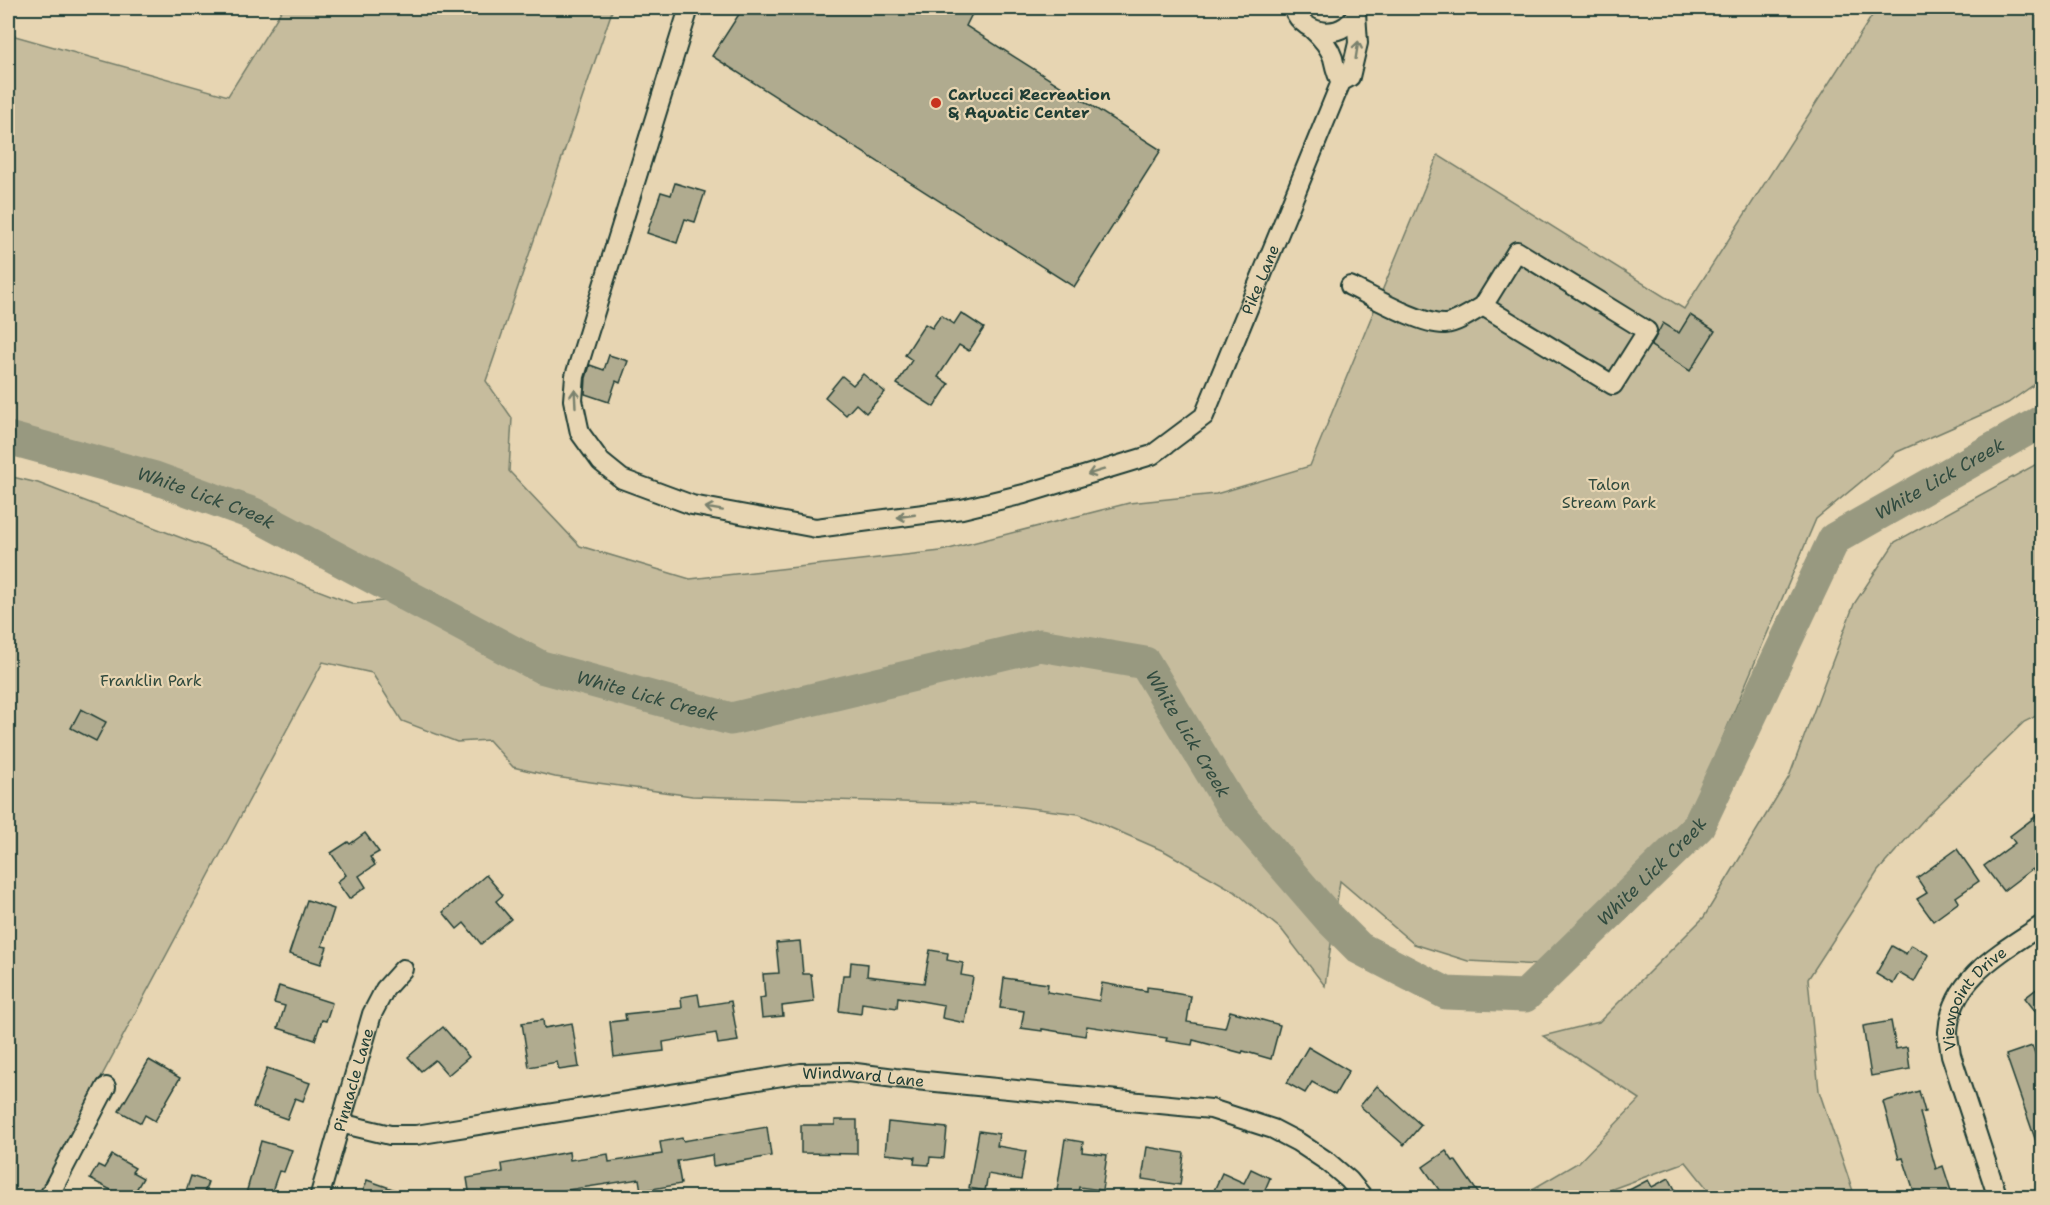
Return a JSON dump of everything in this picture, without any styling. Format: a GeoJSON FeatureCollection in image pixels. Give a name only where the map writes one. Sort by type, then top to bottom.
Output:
{"type":"FeatureCollection","features":[{"type":"Feature","properties":{"kind":"street","name":"Pike Lane"},"geometry":{"type":"LineString","coordinates":[[689,8],[575,376],[573,400],[580,433],[601,462],[622,479],[692,505],[816,528],[962,509],[1024,494],[1152,455],[1204,416],[1341,82],[1350,76],[1359,32],[1357,10]]}},
{"type":"Feature","properties":{"kind":"street"},"geometry":{"type":"LineString","coordinates":[[1293,10],[1327,45],[1336,75],[1341,82]]}},
{"type":"Feature","properties":{"kind":"street"},"geometry":{"type":"LineString","coordinates":[[1312,29],[1328,33],[1340,30],[1350,23],[1357,10]]}},
{"type":"Feature","properties":{"kind":"street"},"geometry":{"type":"LineString","coordinates":[[1350,286],[1415,318],[1446,324],[1467,316],[1483,306],[1517,251],[1647,331],[1613,385],[1483,306]]}},
{"type":"Feature","properties":{"kind":"street","name":"Viewpoint Drive"},"geometry":{"type":"LineString","coordinates":[[1998,1197],[1951,1055],[1948,1033],[1957,998],[1978,971],[2043,925]]}},
{"type":"Feature","properties":{"kind":"street","name":"Pinnacle Lane"},"geometry":{"type":"LineString","coordinates":[[320,1197],[372,1014],[385,989],[403,969]]}},
{"type":"Feature","properties":{"kind":"street","name":"Windward Lane"},"geometry":{"type":"LineString","coordinates":[[340,1123],[390,1135],[416,1135],[801,1073],[848,1072],[1211,1109],[1273,1129],[1298,1142],[1328,1162],[1364,1197]]}},
{"type":"Feature","properties":{"kind":"street"},"geometry":{"type":"LineString","coordinates":[[48,1197],[106,1087]]}},
{"type":"Feature","properties":{"kind":"green space"},"geometry":{"type":"Polygon","coordinates":[[[283,8],[613,8],[486,381],[512,418],[509,471],[580,546],[690,579],[941,551],[1129,503],[1216,494],[1310,466],[1438,155],[1684,309],[1877,8],[2042,8],[2042,379],[2008,403],[1897,452],[1816,519],[1689,817],[1611,898],[1540,965],[1468,961],[1414,944],[1340,881],[1325,986],[1282,930],[1234,891],[1166,852],[1079,814],[1004,805],[692,796],[555,777],[513,767],[489,740],[457,742],[402,721],[372,673],[323,662],[37,1197],[8,1197],[8,476],[38,483],[354,604],[411,598],[254,514],[154,478],[8,438],[8,34],[228,96],[283,8]]]}},
{"type":"Feature","properties":{"kind":"green space"},"geometry":{"type":"Polygon","coordinates":[[[2042,461],[2042,713],[2024,722],[1926,817],[1878,871],[1808,979],[1819,1091],[1855,1197],[1714,1197],[1686,1162],[1604,1192],[1598,1197],[1519,1197],[1579,1162],[1640,1099],[1543,1036],[1599,1022],[1704,917],[1789,777],[1854,604],[1895,542],[2042,461]]]}},
{"type":"Feature","properties":{"kind":"building","name":"Carlucci Recreation & Aquatic Center"},"geometry":{"type":"Polygon","coordinates":[[[743,8],[975,8],[966,26],[1161,150],[1074,287],[712,56],[743,8]]]}},
{"type":"Feature","properties":{"kind":"building"},"geometry":{"type":"Polygon","coordinates":[[[675,183],[705,192],[695,222],[685,219],[677,243],[647,233],[661,192],[671,195],[675,183]]]}},
{"type":"Feature","properties":{"kind":"building"},"geometry":{"type":"Polygon","coordinates":[[[961,313],[984,328],[969,351],[959,345],[938,377],[949,384],[934,407],[897,384],[912,360],[905,355],[925,324],[932,328],[941,315],[954,324],[961,313]]]}},
{"type":"Feature","properties":{"kind":"building"},"geometry":{"type":"Polygon","coordinates":[[[1690,315],[1715,331],[1690,371],[1651,346],[1663,323],[1679,333],[1690,315]]]}},
{"type":"Feature","properties":{"kind":"building"},"geometry":{"type":"Polygon","coordinates":[[[609,355],[628,361],[620,383],[616,381],[609,402],[585,394],[590,365],[604,370],[609,355]]]}},
{"type":"Feature","properties":{"kind":"building"},"geometry":{"type":"Polygon","coordinates":[[[863,374],[885,392],[866,413],[856,404],[846,415],[825,397],[842,376],[853,385],[863,374]]]}},
{"type":"Feature","properties":{"kind":"building"},"geometry":{"type":"Polygon","coordinates":[[[81,709],[106,722],[96,741],[71,728],[81,709]]]}},
{"type":"Feature","properties":{"kind":"building"},"geometry":{"type":"Polygon","coordinates":[[[2043,811],[2043,882],[2032,869],[2003,891],[1984,866],[2015,843],[2010,836],[2043,811]]]}},
{"type":"Feature","properties":{"kind":"building"},"geometry":{"type":"Polygon","coordinates":[[[365,833],[379,852],[370,857],[375,865],[359,876],[366,887],[349,899],[337,882],[346,875],[331,853],[348,842],[350,844],[365,833]]]}},
{"type":"Feature","properties":{"kind":"building"},"geometry":{"type":"Polygon","coordinates":[[[1957,849],[1979,881],[1956,897],[1959,902],[1933,921],[1917,899],[1927,893],[1917,878],[1957,849]]]}},
{"type":"Feature","properties":{"kind":"building"},"geometry":{"type":"Polygon","coordinates":[[[486,875],[503,895],[496,901],[511,919],[481,944],[464,923],[457,929],[443,912],[486,875]]]}},
{"type":"Feature","properties":{"kind":"building"},"geometry":{"type":"Polygon","coordinates":[[[307,900],[334,909],[322,946],[327,947],[321,964],[289,954],[307,900]]]}},
{"type":"Feature","properties":{"kind":"building"},"geometry":{"type":"Polygon","coordinates":[[[800,941],[803,974],[811,974],[814,1002],[782,1006],[783,1016],[762,1018],[760,998],[765,997],[763,974],[779,973],[776,943],[800,941]]]}},
{"type":"Feature","properties":{"kind":"building"},"geometry":{"type":"Polygon","coordinates":[[[1911,945],[1929,955],[1914,982],[1899,973],[1893,984],[1876,974],[1892,946],[1906,954],[1911,945]]]}},
{"type":"Feature","properties":{"kind":"building"},"geometry":{"type":"Polygon","coordinates":[[[930,950],[948,953],[947,960],[963,963],[961,975],[973,977],[965,1023],[942,1018],[944,1005],[898,997],[897,1008],[862,1003],[861,1014],[839,1011],[843,975],[850,975],[851,962],[868,964],[867,976],[924,983],[930,950]]]}},
{"type":"Feature","properties":{"kind":"building"},"geometry":{"type":"Polygon","coordinates":[[[1004,978],[1048,984],[1047,992],[1099,1001],[1102,983],[1147,991],[1147,987],[1162,989],[1162,991],[1191,996],[1187,1022],[1225,1028],[1230,1011],[1280,1025],[1271,1059],[1193,1040],[1192,1045],[1166,1041],[1167,1038],[1087,1026],[1085,1036],[1021,1028],[1024,1011],[1000,1008],[1004,978]]]}},
{"type":"Feature","properties":{"kind":"building"},"geometry":{"type":"Polygon","coordinates":[[[2043,984],[2043,1021],[2025,998],[2043,984]]]}},
{"type":"Feature","properties":{"kind":"building"},"geometry":{"type":"Polygon","coordinates":[[[279,986],[332,1003],[326,1021],[322,1020],[315,1040],[278,1028],[285,1006],[274,1003],[279,986]]]}},
{"type":"Feature","properties":{"kind":"building"},"geometry":{"type":"Polygon","coordinates":[[[698,994],[700,1006],[731,1001],[738,1041],[718,1044],[716,1033],[663,1042],[664,1051],[614,1057],[610,1022],[626,1020],[625,1014],[682,1008],[681,997],[698,994]]]}},
{"type":"Feature","properties":{"kind":"building"},"geometry":{"type":"Polygon","coordinates":[[[543,1020],[544,1028],[572,1023],[579,1067],[559,1070],[557,1062],[529,1067],[522,1023],[543,1020]]]}},
{"type":"Feature","properties":{"kind":"building"},"geometry":{"type":"Polygon","coordinates":[[[1891,1021],[1896,1049],[1907,1047],[1910,1069],[1871,1076],[1863,1026],[1891,1021]]]}},
{"type":"Feature","properties":{"kind":"building"},"geometry":{"type":"Polygon","coordinates":[[[443,1027],[469,1057],[448,1075],[435,1060],[421,1071],[408,1057],[443,1027]]]}},
{"type":"Feature","properties":{"kind":"building"},"geometry":{"type":"Polygon","coordinates":[[[2032,1046],[2043,1076],[2043,1153],[2040,1153],[2006,1055],[2032,1046]]]}},
{"type":"Feature","properties":{"kind":"building"},"geometry":{"type":"Polygon","coordinates":[[[1308,1047],[1349,1071],[1335,1095],[1312,1082],[1305,1093],[1287,1083],[1308,1047]]]}},
{"type":"Feature","properties":{"kind":"building"},"geometry":{"type":"Polygon","coordinates":[[[149,1060],[180,1078],[155,1121],[145,1115],[141,1123],[119,1111],[149,1060]]]}},
{"type":"Feature","properties":{"kind":"building"},"geometry":{"type":"Polygon","coordinates":[[[267,1068],[310,1083],[303,1101],[295,1098],[287,1119],[253,1107],[267,1068]]]}},
{"type":"Feature","properties":{"kind":"building"},"geometry":{"type":"Polygon","coordinates":[[[1377,1086],[1421,1125],[1404,1145],[1360,1106],[1377,1086]]]}},
{"type":"Feature","properties":{"kind":"building"},"geometry":{"type":"Polygon","coordinates":[[[1919,1091],[1925,1112],[1920,1113],[1936,1169],[1943,1166],[1953,1197],[1916,1197],[1903,1158],[1899,1159],[1883,1102],[1919,1091]]]}},
{"type":"Feature","properties":{"kind":"building"},"geometry":{"type":"Polygon","coordinates":[[[835,1120],[857,1120],[857,1154],[801,1153],[801,1125],[835,1125],[835,1120]]]}},
{"type":"Feature","properties":{"kind":"building"},"geometry":{"type":"Polygon","coordinates":[[[888,1122],[947,1128],[944,1158],[930,1157],[929,1165],[914,1164],[915,1157],[885,1154],[888,1122]]]}},
{"type":"Feature","properties":{"kind":"building"},"geometry":{"type":"Polygon","coordinates":[[[767,1127],[771,1156],[713,1166],[712,1155],[677,1161],[681,1184],[641,1191],[639,1179],[522,1197],[470,1197],[467,1178],[503,1172],[502,1164],[569,1152],[570,1160],[608,1154],[609,1162],[662,1154],[660,1142],[682,1138],[683,1141],[767,1127]]]}},
{"type":"Feature","properties":{"kind":"building"},"geometry":{"type":"Polygon","coordinates":[[[979,1131],[999,1134],[997,1146],[1026,1151],[1021,1180],[988,1174],[985,1191],[969,1188],[979,1131]]]}},
{"type":"Feature","properties":{"kind":"building"},"geometry":{"type":"Polygon","coordinates":[[[1065,1139],[1083,1142],[1082,1152],[1107,1155],[1102,1190],[1079,1187],[1077,1197],[1056,1197],[1065,1139]]]}},
{"type":"Feature","properties":{"kind":"building"},"geometry":{"type":"Polygon","coordinates":[[[261,1141],[292,1150],[284,1172],[279,1171],[270,1197],[245,1197],[261,1141]]]}},
{"type":"Feature","properties":{"kind":"building"},"geometry":{"type":"Polygon","coordinates":[[[1147,1147],[1184,1153],[1180,1185],[1142,1179],[1147,1147]]]}},
{"type":"Feature","properties":{"kind":"building"},"geometry":{"type":"Polygon","coordinates":[[[1446,1151],[1481,1197],[1444,1197],[1423,1167],[1446,1151]]]}},
{"type":"Feature","properties":{"kind":"building"},"geometry":{"type":"Polygon","coordinates":[[[112,1155],[135,1168],[132,1172],[143,1178],[132,1197],[124,1197],[90,1179],[98,1165],[104,1168],[112,1155]]]}},
{"type":"Feature","properties":{"kind":"building"},"geometry":{"type":"Polygon","coordinates":[[[1251,1169],[1270,1178],[1264,1192],[1277,1197],[1211,1197],[1222,1173],[1244,1183],[1251,1169]]]}},
{"type":"Feature","properties":{"kind":"building"},"geometry":{"type":"Polygon","coordinates":[[[191,1176],[208,1182],[203,1196],[186,1191],[191,1176]]]}},
{"type":"Feature","properties":{"kind":"building"},"geometry":{"type":"Polygon","coordinates":[[[1669,1178],[1679,1197],[1616,1197],[1648,1180],[1652,1187],[1669,1178]]]}},
{"type":"Feature","properties":{"kind":"building"},"geometry":{"type":"Polygon","coordinates":[[[367,1180],[410,1195],[410,1197],[361,1197],[367,1180]]]}},
{"type":"Feature","properties":{"kind":"waterway","name":"White Lick Creek"},"geometry":{"type":"LineString","coordinates":[[8,438],[155,478],[254,514],[541,667],[731,719],[1040,645],[1145,663],[1231,805],[1329,918],[1359,948],[1446,993],[1525,996],[1698,827],[1834,539],[2042,421]]}},
{"type":"Feature","properties":{"kind":"place","name":"Carlucci Recreation & Aquatic Center"},"geometry":{"type":"Point","coordinates":[936,103]}},
{"type":"Feature","properties":{"kind":"park label","name":"Talon Stream Park"},"geometry":{"type":"Point","coordinates":[1609,493]}},
{"type":"Feature","properties":{"kind":"park label","name":"Franklin Park"},"geometry":{"type":"Point","coordinates":[151,680]}}]}
